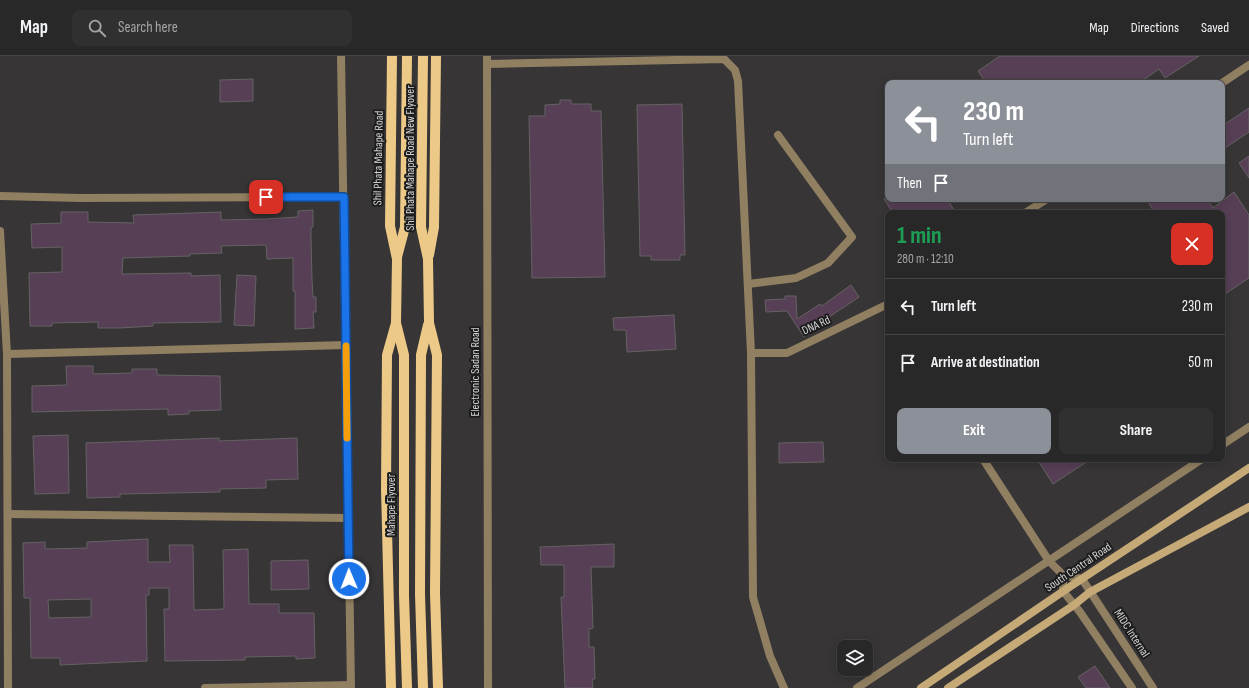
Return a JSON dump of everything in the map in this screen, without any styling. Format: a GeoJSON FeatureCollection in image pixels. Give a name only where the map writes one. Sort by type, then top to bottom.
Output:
{"type":"FeatureCollection","features":[{"type":"Feature","properties":{"kind":"main road","name":"Shil Phata Mahape Road"},"geometry":{"type":"LineString","coordinates":[[392,56],[390,226],[397,259]]}},
{"type":"Feature","properties":{"kind":"main road","name":"Shil Phata Mahape Road New Flyover"},"geometry":{"type":"LineString","coordinates":[[397,259],[405,227],[407,56]]}},
{"type":"Feature","properties":{"kind":"main road","name":"Shil Phata Mahape Road New Flyover"},"geometry":{"type":"LineString","coordinates":[[423,56],[421,227],[428,259]]}},
{"type":"Feature","properties":{"kind":"main road"},"geometry":{"type":"LineString","coordinates":[[436,56],[434,228],[428,259],[429,323],[437,355],[436,593],[438,688]]}},
{"type":"Feature","properties":{"kind":"main road"},"geometry":{"type":"LineString","coordinates":[[391,688],[386,489],[387,355],[396,323],[397,259]]}},
{"type":"Feature","properties":{"kind":"main road","name":"Mahape Flyover"},"geometry":{"type":"LineString","coordinates":[[396,323],[404,355],[404,595],[407,688]]}},
{"type":"Feature","properties":{"kind":"main road"},"geometry":{"type":"LineString","coordinates":[[422,688],[420,594],[421,355],[429,323]]}},
{"type":"Feature","properties":{"kind":"main road","name":"South Central Road"},"geometry":{"type":"LineString","coordinates":[[921,688],[1082,578],[1249,468]]}},
{"type":"Feature","properties":{"kind":"main road"},"geometry":{"type":"LineString","coordinates":[[948,688],[1090,592],[1249,507]]}},
{"type":"Feature","properties":{"kind":"street"},"geometry":{"type":"LineString","coordinates":[[205,688],[351,686],[342,56]]}},
{"type":"Feature","properties":{"kind":"street"},"geometry":{"type":"LineString","coordinates":[[487,60],[724,59],[736,70],[738,81],[751,353],[753,597],[770,656],[784,688]]}},
{"type":"Feature","properties":{"kind":"street","name":"Electronic Sadan Road"},"geometry":{"type":"LineString","coordinates":[[487,60],[488,688]]}},
{"type":"Feature","properties":{"kind":"street"},"geometry":{"type":"LineString","coordinates":[[1225,81],[1249,65]]}},
{"type":"Feature","properties":{"kind":"street"},"geometry":{"type":"LineString","coordinates":[[748,284],[796,278],[828,263],[852,237],[778,135]]}},
{"type":"Feature","properties":{"kind":"street"},"geometry":{"type":"LineString","coordinates":[[0,196],[80,198],[344,197]]}},
{"type":"Feature","properties":{"kind":"street"},"geometry":{"type":"LineString","coordinates":[[1030,210],[1042,202]]}},
{"type":"Feature","properties":{"kind":"street"},"geometry":{"type":"LineString","coordinates":[[0,231],[7,354],[8,514],[4,608],[8,688]]}},
{"type":"Feature","properties":{"kind":"street","name":"DNA Rd"},"geometry":{"type":"LineString","coordinates":[[751,353],[787,353],[885,305]]}},
{"type":"Feature","properties":{"kind":"street"},"geometry":{"type":"LineString","coordinates":[[7,354],[346,344]]}},
{"type":"Feature","properties":{"kind":"street"},"geometry":{"type":"LineString","coordinates":[[1225,444],[1249,427]]}},
{"type":"Feature","properties":{"kind":"street"},"geometry":{"type":"LineString","coordinates":[[985,462],[1049,561],[1063,575],[1082,578]]}},
{"type":"Feature","properties":{"kind":"street"},"geometry":{"type":"LineString","coordinates":[[857,688],[1198,462]]}},
{"type":"Feature","properties":{"kind":"street"},"geometry":{"type":"LineString","coordinates":[[8,514],[348,518]]}},
{"type":"Feature","properties":{"kind":"street"},"geometry":{"type":"LineString","coordinates":[[1063,575],[1063,591],[1074,604],[1132,688]]}},
{"type":"Feature","properties":{"kind":"street","name":"MIDC Internal"},"geometry":{"type":"LineString","coordinates":[[1082,578],[1153,688]]}},
{"type":"Feature","properties":{"kind":"building"},"geometry":{"type":"Polygon","coordinates":[[[1000,56],[1199,56],[1165,78],[1159,69],[1143,80],[984,80],[978,71],[1000,56]]]}},
{"type":"Feature","properties":{"kind":"building"},"geometry":{"type":"Polygon","coordinates":[[[253,79],[253,101],[220,102],[220,80],[253,79]]]}},
{"type":"Feature","properties":{"kind":"building"},"geometry":{"type":"Polygon","coordinates":[[[560,100],[571,100],[571,104],[591,104],[591,111],[601,111],[605,277],[532,278],[529,116],[545,116],[545,105],[560,104],[560,100]]]}},
{"type":"Feature","properties":{"kind":"building"},"geometry":{"type":"Polygon","coordinates":[[[682,104],[685,255],[680,255],[680,260],[651,260],[651,256],[640,256],[637,105],[682,104]]]}},
{"type":"Feature","properties":{"kind":"building"},"geometry":{"type":"Polygon","coordinates":[[[1249,108],[1249,132],[1225,148],[1225,124],[1249,108]]]}},
{"type":"Feature","properties":{"kind":"building"},"geometry":{"type":"Polygon","coordinates":[[[1249,156],[1249,178],[1239,163],[1249,156]]]}},
{"type":"Feature","properties":{"kind":"building"},"geometry":{"type":"Polygon","coordinates":[[[1234,192],[1249,215],[1249,278],[1225,294],[1225,210],[1153,210],[1148,202],[1209,202],[1213,208],[1221,202],[1225,202],[1225,199],[1234,192]]]}},
{"type":"Feature","properties":{"kind":"building"},"geometry":{"type":"Polygon","coordinates":[[[886,202],[949,202],[954,210],[891,210],[886,202]]]}},
{"type":"Feature","properties":{"kind":"building"},"geometry":{"type":"Polygon","coordinates":[[[313,210],[313,227],[311,227],[312,279],[313,297],[316,297],[316,312],[313,312],[314,328],[295,329],[293,258],[267,259],[266,245],[221,246],[222,253],[190,254],[190,256],[123,258],[122,274],[191,273],[191,276],[220,275],[221,322],[153,323],[153,326],[120,328],[98,328],[98,322],[52,323],[52,326],[30,326],[29,273],[62,272],[62,247],[32,248],[31,224],[61,223],[61,212],[88,212],[88,222],[134,223],[133,215],[221,212],[221,220],[266,219],[298,217],[298,211],[313,210]]]}},
{"type":"Feature","properties":{"kind":"building"},"geometry":{"type":"Polygon","coordinates":[[[237,275],[256,276],[254,326],[234,325],[237,275]]]}},
{"type":"Feature","properties":{"kind":"building"},"geometry":{"type":"Polygon","coordinates":[[[851,285],[859,297],[829,317],[831,320],[804,337],[787,311],[766,312],[765,300],[785,299],[785,296],[796,296],[797,319],[820,304],[822,306],[851,285]]]}},
{"type":"Feature","properties":{"kind":"building"},"geometry":{"type":"Polygon","coordinates":[[[674,315],[676,349],[627,352],[626,330],[614,330],[613,318],[674,315]]]}},
{"type":"Feature","properties":{"kind":"building"},"geometry":{"type":"Polygon","coordinates":[[[66,366],[93,366],[93,374],[132,373],[132,369],[157,369],[157,375],[220,376],[221,410],[189,411],[189,414],[168,415],[168,409],[32,412],[32,386],[67,385],[66,366]]]}},
{"type":"Feature","properties":{"kind":"building"},"geometry":{"type":"Polygon","coordinates":[[[68,435],[69,493],[35,494],[33,436],[68,435]]]}},
{"type":"Feature","properties":{"kind":"building"},"geometry":{"type":"Polygon","coordinates":[[[219,438],[219,441],[297,438],[298,479],[266,480],[266,488],[220,489],[220,492],[120,494],[120,497],[87,498],[86,443],[219,438]]]}},
{"type":"Feature","properties":{"kind":"building"},"geometry":{"type":"Polygon","coordinates":[[[823,442],[824,462],[779,463],[779,443],[823,442]]]}},
{"type":"Feature","properties":{"kind":"building"},"geometry":{"type":"Polygon","coordinates":[[[1039,462],[1086,462],[1053,484],[1039,462]]]}},
{"type":"Feature","properties":{"kind":"building"},"geometry":{"type":"Polygon","coordinates":[[[148,539],[148,562],[170,562],[169,545],[193,545],[194,610],[224,609],[223,550],[248,549],[249,604],[279,604],[279,613],[314,613],[315,658],[296,659],[296,656],[245,657],[245,660],[165,661],[164,609],[169,609],[169,588],[149,588],[149,595],[146,595],[147,661],[60,665],[60,658],[31,658],[30,598],[24,598],[23,543],[45,542],[45,549],[87,548],[87,542],[148,539]],[[91,599],[48,600],[49,618],[91,617],[91,599]]]}},
{"type":"Feature","properties":{"kind":"building"},"geometry":{"type":"Polygon","coordinates":[[[614,544],[614,567],[591,567],[593,628],[589,629],[589,647],[594,647],[595,679],[592,679],[593,688],[565,688],[561,597],[564,597],[564,565],[541,565],[540,547],[614,544]]]}},
{"type":"Feature","properties":{"kind":"building"},"geometry":{"type":"Polygon","coordinates":[[[308,560],[309,589],[271,590],[271,561],[308,560]]]}},
{"type":"Feature","properties":{"kind":"building"},"geometry":{"type":"Polygon","coordinates":[[[1095,666],[1110,688],[1086,688],[1078,677],[1095,666]]]}},
{"type":"Feature","properties":{"kind":"slow traffic"},"geometry":{"type":"LineString","coordinates":[[346,346],[347,438]]}},
{"type":"Feature","properties":{"kind":"route"},"geometry":{"type":"LineString","coordinates":[[266,197],[344,197],[349,579]]}}]}
